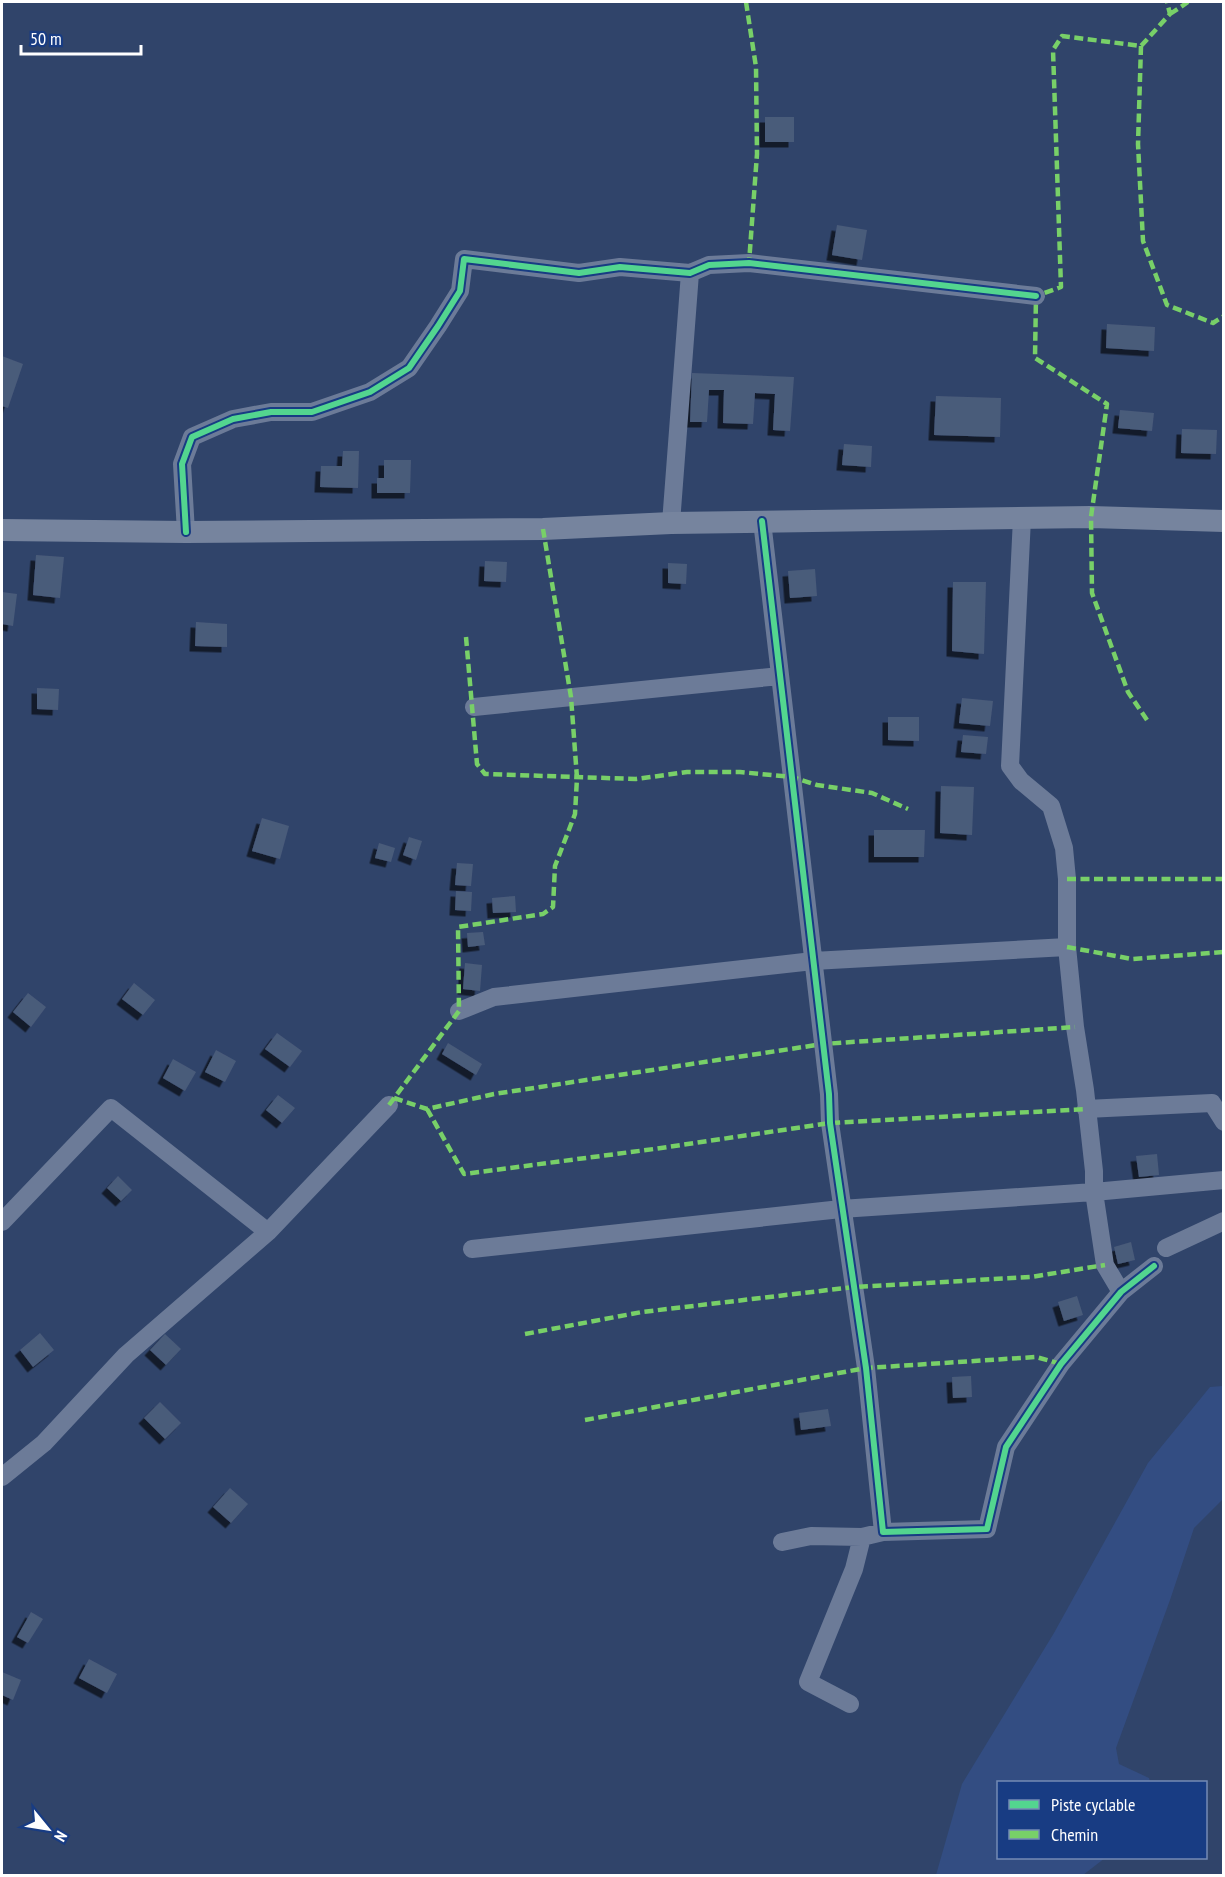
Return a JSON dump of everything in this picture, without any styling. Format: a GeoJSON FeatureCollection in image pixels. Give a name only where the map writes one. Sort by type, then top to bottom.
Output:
{"type":"FeatureCollection","features":[{"type":"Feature","properties":{"kind":"main road"},"geometry":{"type":"LineString","coordinates":[[2,530],[186,532],[543,529],[762,521],[1091,517],[1224,521]]}},
{"type":"Feature","properties":{"kind":"street"},"geometry":{"type":"LineString","coordinates":[[186,532],[182,464],[192,437],[233,419],[271,412],[312,412],[370,392],[409,368],[460,291],[464,259],[579,273],[620,267],[690,273],[709,265],[749,263],[1036,296]]}},
{"type":"Feature","properties":{"kind":"street"},"geometry":{"type":"LineString","coordinates":[[671,523],[690,273]]}},
{"type":"Feature","properties":{"kind":"street"},"geometry":{"type":"LineString","coordinates":[[1022,518],[1010,766],[1021,781],[1051,806],[1064,848],[1067,879],[1067,947],[1094,1171],[1094,1192],[1105,1265],[1121,1292]]}},
{"type":"Feature","properties":{"kind":"street"},"geometry":{"type":"LineString","coordinates":[[762,521],[842,1209],[866,1368],[883,1532]]}},
{"type":"Feature","properties":{"kind":"street"},"geometry":{"type":"LineString","coordinates":[[474,707],[780,676]]}},
{"type":"Feature","properties":{"kind":"street"},"geometry":{"type":"LineString","coordinates":[[459,1011],[495,997],[813,961],[1067,947]]}},
{"type":"Feature","properties":{"kind":"street"},"geometry":{"type":"LineString","coordinates":[[1086,1109],[1212,1103],[1224,1122]]}},
{"type":"Feature","properties":{"kind":"street"},"geometry":{"type":"LineString","coordinates":[[2,1477],[44,1443],[126,1355],[268,1232],[389,1105]]}},
{"type":"Feature","properties":{"kind":"street"},"geometry":{"type":"LineString","coordinates":[[2,1222],[111,1108],[268,1232]]}},
{"type":"Feature","properties":{"kind":"street"},"geometry":{"type":"LineString","coordinates":[[472,1249],[842,1209],[1094,1192],[1224,1180]]}},
{"type":"Feature","properties":{"kind":"street"},"geometry":{"type":"LineString","coordinates":[[1166,1248],[1224,1221]]}},
{"type":"Feature","properties":{"kind":"street"},"geometry":{"type":"LineString","coordinates":[[782,1542],[811,1536],[862,1537],[883,1532],[987,1529],[1006,1447],[1061,1364],[1121,1292],[1154,1266]]}},
{"type":"Feature","properties":{"kind":"street"},"geometry":{"type":"LineString","coordinates":[[850,1704],[808,1682],[854,1569],[862,1537]]}},
{"type":"Feature","properties":{"kind":"water"},"geometry":{"type":"Polygon","coordinates":[[[1223,1386],[1223,1499],[1194,1528],[1116,1748],[1119,1764],[1149,1778],[1150,1781],[997,1781],[997,1859],[1104,1859],[1083,1875],[936,1875],[962,1784],[1054,1633],[1148,1463],[1210,1387],[1223,1386]]]}},
{"type":"Feature","properties":{"kind":"building"},"geometry":{"type":"Polygon","coordinates":[[[765,117],[794,117],[794,142],[765,142],[765,117]]]}},
{"type":"Feature","properties":{"kind":"building"},"geometry":{"type":"Polygon","coordinates":[[[837,225],[867,230],[862,260],[832,255],[837,225]]]}},
{"type":"Feature","properties":{"kind":"building"},"geometry":{"type":"Polygon","coordinates":[[[1107,324],[1155,327],[1154,351],[1106,348],[1107,324]]]}},
{"type":"Feature","properties":{"kind":"building"},"geometry":{"type":"Polygon","coordinates":[[[2,356],[23,364],[8,408],[2,406],[2,356]]]}},
{"type":"Feature","properties":{"kind":"building"},"geometry":{"type":"Polygon","coordinates":[[[692,373],[794,377],[790,431],[773,430],[775,394],[755,393],[753,424],[723,423],[724,390],[709,390],[707,422],[690,422],[692,373]]]}},
{"type":"Feature","properties":{"kind":"building"},"geometry":{"type":"Polygon","coordinates":[[[936,396],[1001,398],[1000,437],[934,435],[936,396]]]}},
{"type":"Feature","properties":{"kind":"building"},"geometry":{"type":"Polygon","coordinates":[[[1120,410],[1154,413],[1152,431],[1118,428],[1120,410]]]}},
{"type":"Feature","properties":{"kind":"building"},"geometry":{"type":"Polygon","coordinates":[[[1182,429],[1217,430],[1216,454],[1181,453],[1182,429]]]}},
{"type":"Feature","properties":{"kind":"building"},"geometry":{"type":"Polygon","coordinates":[[[844,444],[872,446],[871,467],[842,465],[844,444]]]}},
{"type":"Feature","properties":{"kind":"building"},"geometry":{"type":"Polygon","coordinates":[[[343,451],[359,451],[358,488],[320,487],[321,466],[342,466],[343,451]]]}},
{"type":"Feature","properties":{"kind":"building"},"geometry":{"type":"Polygon","coordinates":[[[384,460],[411,460],[410,493],[377,493],[377,478],[384,478],[384,460]]]}},
{"type":"Feature","properties":{"kind":"building"},"geometry":{"type":"Polygon","coordinates":[[[36,555],[64,557],[60,598],[33,595],[36,555]]]}},
{"type":"Feature","properties":{"kind":"building"},"geometry":{"type":"Polygon","coordinates":[[[485,561],[507,562],[506,582],[484,581],[485,561]]]}},
{"type":"Feature","properties":{"kind":"building"},"geometry":{"type":"Polygon","coordinates":[[[668,563],[687,564],[686,584],[668,583],[668,563]]]}},
{"type":"Feature","properties":{"kind":"building"},"geometry":{"type":"Polygon","coordinates":[[[815,569],[817,596],[790,598],[788,571],[815,569]]]}},
{"type":"Feature","properties":{"kind":"building"},"geometry":{"type":"Polygon","coordinates":[[[953,582],[986,582],[984,654],[952,651],[953,582]]]}},
{"type":"Feature","properties":{"kind":"building"},"geometry":{"type":"Polygon","coordinates":[[[2,592],[17,594],[13,626],[2,624],[2,592]]]}},
{"type":"Feature","properties":{"kind":"building"},"geometry":{"type":"Polygon","coordinates":[[[196,622],[227,624],[227,647],[195,646],[196,622]]]}},
{"type":"Feature","properties":{"kind":"building"},"geometry":{"type":"Polygon","coordinates":[[[37,688],[59,689],[58,710],[37,709],[37,688]]]}},
{"type":"Feature","properties":{"kind":"building"},"geometry":{"type":"Polygon","coordinates":[[[962,698],[993,701],[990,726],[959,723],[962,698]]]}},
{"type":"Feature","properties":{"kind":"building"},"geometry":{"type":"Polygon","coordinates":[[[888,717],[919,717],[919,741],[888,740],[888,717]]]}},
{"type":"Feature","properties":{"kind":"building"},"geometry":{"type":"Polygon","coordinates":[[[963,735],[988,737],[986,754],[961,752],[963,735]]]}},
{"type":"Feature","properties":{"kind":"building"},"geometry":{"type":"Polygon","coordinates":[[[941,786],[974,787],[972,835],[940,833],[941,786]]]}},
{"type":"Feature","properties":{"kind":"building"},"geometry":{"type":"Polygon","coordinates":[[[262,818],[289,826],[280,859],[252,851],[262,818]]]}},
{"type":"Feature","properties":{"kind":"building"},"geometry":{"type":"Polygon","coordinates":[[[874,830],[925,830],[924,857],[874,857],[874,830]]]}},
{"type":"Feature","properties":{"kind":"building"},"geometry":{"type":"Polygon","coordinates":[[[409,837],[422,841],[416,860],[403,855],[409,837]]]}},
{"type":"Feature","properties":{"kind":"building"},"geometry":{"type":"Polygon","coordinates":[[[379,843],[395,848],[391,862],[375,858],[379,843]]]}},
{"type":"Feature","properties":{"kind":"building"},"geometry":{"type":"Polygon","coordinates":[[[457,863],[473,864],[471,886],[455,885],[457,863]]]}},
{"type":"Feature","properties":{"kind":"building"},"geometry":{"type":"Polygon","coordinates":[[[456,891],[472,892],[471,911],[455,910],[456,891]]]}},
{"type":"Feature","properties":{"kind":"building"},"geometry":{"type":"Polygon","coordinates":[[[515,896],[516,912],[493,913],[492,898],[515,896]]]}},
{"type":"Feature","properties":{"kind":"building"},"geometry":{"type":"Polygon","coordinates":[[[483,932],[485,945],[468,947],[467,933],[483,932]]]}},
{"type":"Feature","properties":{"kind":"building"},"geometry":{"type":"Polygon","coordinates":[[[465,963],[482,965],[480,991],[463,989],[465,963]]]}},
{"type":"Feature","properties":{"kind":"building"},"geometry":{"type":"Polygon","coordinates":[[[134,983],[155,1000],[143,1015],[122,999],[134,983]]]}},
{"type":"Feature","properties":{"kind":"building"},"geometry":{"type":"Polygon","coordinates":[[[28,993],[46,1007],[31,1027],[13,1012],[28,993]]]}},
{"type":"Feature","properties":{"kind":"building"},"geometry":{"type":"Polygon","coordinates":[[[277,1033],[302,1051],[290,1067],[265,1049],[277,1033]]]}},
{"type":"Feature","properties":{"kind":"building"},"geometry":{"type":"Polygon","coordinates":[[[448,1043],[482,1064],[476,1075],[442,1054],[448,1043]]]}},
{"type":"Feature","properties":{"kind":"building"},"geometry":{"type":"Polygon","coordinates":[[[216,1050],[236,1061],[225,1082],[205,1072],[216,1050]]]}},
{"type":"Feature","properties":{"kind":"building"},"geometry":{"type":"Polygon","coordinates":[[[173,1059],[196,1072],[185,1091],[163,1078],[173,1059]]]}},
{"type":"Feature","properties":{"kind":"building"},"geometry":{"type":"Polygon","coordinates":[[[278,1095],[295,1108],[282,1123],[266,1110],[278,1095]]]}},
{"type":"Feature","properties":{"kind":"building"},"geometry":{"type":"Polygon","coordinates":[[[1157,1154],[1159,1175],[1139,1177],[1136,1156],[1157,1154]]]}},
{"type":"Feature","properties":{"kind":"building"},"geometry":{"type":"Polygon","coordinates":[[[118,1176],[132,1190],[121,1201],[107,1188],[118,1176]]]}},
{"type":"Feature","properties":{"kind":"building"},"geometry":{"type":"Polygon","coordinates":[[[1131,1242],[1135,1260],[1118,1264],[1114,1247],[1131,1242]]]}},
{"type":"Feature","properties":{"kind":"building"},"geometry":{"type":"Polygon","coordinates":[[[1077,1296],[1083,1315],[1064,1321],[1058,1302],[1077,1296]]]}},
{"type":"Feature","properties":{"kind":"building"},"geometry":{"type":"Polygon","coordinates":[[[40,1333],[54,1350],[33,1367],[20,1350],[40,1333]]]}},
{"type":"Feature","properties":{"kind":"building"},"geometry":{"type":"Polygon","coordinates":[[[165,1334],[181,1349],[166,1365],[150,1350],[165,1334]]]}},
{"type":"Feature","properties":{"kind":"building"},"geometry":{"type":"Polygon","coordinates":[[[971,1376],[972,1397],[953,1398],[952,1377],[971,1376]]]}},
{"type":"Feature","properties":{"kind":"building"},"geometry":{"type":"Polygon","coordinates":[[[160,1402],[181,1423],[165,1439],[144,1418],[160,1402]]]}},
{"type":"Feature","properties":{"kind":"building"},"geometry":{"type":"Polygon","coordinates":[[[828,1409],[831,1426],[801,1430],[799,1413],[828,1409]]]}},
{"type":"Feature","properties":{"kind":"building"},"geometry":{"type":"Polygon","coordinates":[[[230,1488],[248,1504],[231,1523],[213,1507],[230,1488]]]}},
{"type":"Feature","properties":{"kind":"building"},"geometry":{"type":"Polygon","coordinates":[[[31,1612],[43,1619],[28,1643],[17,1637],[31,1612]]]}},
{"type":"Feature","properties":{"kind":"building"},"geometry":{"type":"Polygon","coordinates":[[[89,1659],[117,1674],[107,1693],[79,1678],[89,1659]]]}},
{"type":"Feature","properties":{"kind":"building"},"geometry":{"type":"Polygon","coordinates":[[[2,1672],[21,1680],[13,1700],[2,1695],[2,1672]]]}},
{"type":"Feature","properties":{"kind":"marked path"},"geometry":{"type":"LineString","coordinates":[[746,2],[756,67],[757,154],[749,263]]}},
{"type":"Feature","properties":{"kind":"marked path"},"geometry":{"type":"LineString","coordinates":[[1147,720],[1128,692],[1092,593],[1091,517],[1107,404],[1035,358],[1036,296],[1061,287],[1053,50],[1062,36],[1141,46],[1170,14],[1167,2]]}},
{"type":"Feature","properties":{"kind":"marked path"},"geometry":{"type":"LineString","coordinates":[[1170,14],[1188,2]]}},
{"type":"Feature","properties":{"kind":"marked path"},"geometry":{"type":"LineString","coordinates":[[1141,46],[1138,144],[1143,241],[1167,305],[1213,323],[1224,316]]}},
{"type":"Feature","properties":{"kind":"marked path"},"geometry":{"type":"LineString","coordinates":[[389,1105],[459,1011],[458,927],[543,914],[553,907],[555,866],[575,814],[577,778],[571,697],[543,529]]}},
{"type":"Feature","properties":{"kind":"marked path"},"geometry":{"type":"LineString","coordinates":[[466,637],[477,764],[485,774],[636,779],[687,772],[740,772],[792,777],[817,785],[872,793],[908,809]]}},
{"type":"Feature","properties":{"kind":"marked path"},"geometry":{"type":"LineString","coordinates":[[1067,879],[1224,879]]}},
{"type":"Feature","properties":{"kind":"marked path"},"geometry":{"type":"LineString","coordinates":[[1067,947],[1132,959],[1224,952]]}},
{"type":"Feature","properties":{"kind":"marked path"},"geometry":{"type":"LineString","coordinates":[[394,1098],[427,1109],[494,1094],[823,1044],[1075,1027]]}},
{"type":"Feature","properties":{"kind":"marked path"},"geometry":{"type":"LineString","coordinates":[[427,1109],[464,1174],[830,1123],[1086,1109]]}},
{"type":"Feature","properties":{"kind":"marked path"},"geometry":{"type":"LineString","coordinates":[[525,1334],[642,1312],[854,1287],[1031,1277],[1105,1265]]}},
{"type":"Feature","properties":{"kind":"marked path"},"geometry":{"type":"LineString","coordinates":[[585,1420],[866,1368],[1036,1357],[1061,1364]]}},
{"type":"Feature","properties":{"kind":"cycle path"},"geometry":{"type":"LineString","coordinates":[[186,532],[182,464],[192,437],[233,419],[271,412],[312,412],[370,392],[409,368],[460,291],[464,259],[579,273],[620,267],[690,273],[709,265],[749,263],[1036,296]]}},
{"type":"Feature","properties":{"kind":"cycle path"},"geometry":{"type":"LineString","coordinates":[[762,521],[829,1094],[830,1123],[866,1368],[883,1532],[987,1529],[1006,1447],[1061,1364],[1121,1292],[1154,1266]]}}]}
